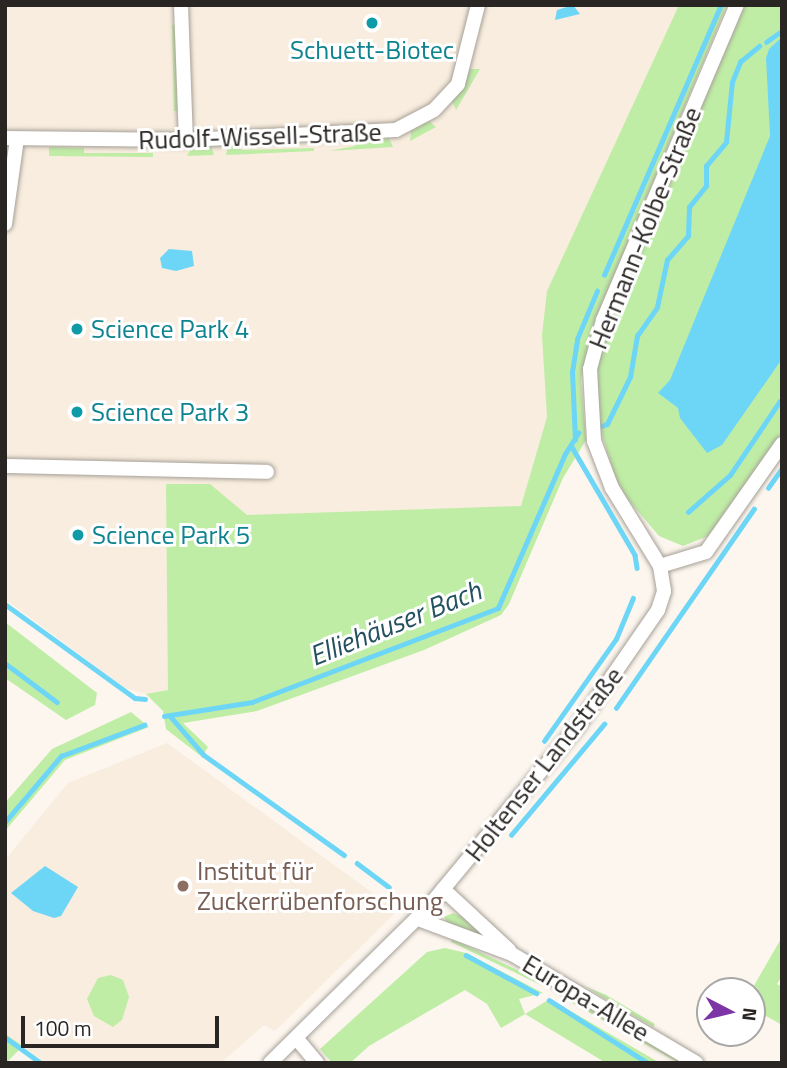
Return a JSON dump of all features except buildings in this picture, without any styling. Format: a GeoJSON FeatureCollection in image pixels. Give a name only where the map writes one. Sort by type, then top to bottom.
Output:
{"type":"FeatureCollection","features":[{"type":"Feature","properties":{"kind":"street"},"geometry":{"type":"LineString","coordinates":[[181,5],[186,141]]}},
{"type":"Feature","properties":{"kind":"street","name":"Rudolf-Wissell-Straße"},"geometry":{"type":"LineString","coordinates":[[11,139],[186,141],[385,132],[415,123],[458,84],[478,5]]}},
{"type":"Feature","properties":{"kind":"street","name":"Hermann-Kolbe-Straße"},"geometry":{"type":"LineString","coordinates":[[660,566],[601,462],[589,410],[590,369],[603,320],[737,5]]}},
{"type":"Feature","properties":{"kind":"street"},"geometry":{"type":"LineString","coordinates":[[5,224],[11,139]]}},
{"type":"Feature","properties":{"kind":"street"},"geometry":{"type":"LineString","coordinates":[[660,566],[706,552],[782,444]]}},
{"type":"Feature","properties":{"kind":"street"},"geometry":{"type":"LineString","coordinates":[[5,466],[267,472]]}},
{"type":"Feature","properties":{"kind":"street"},"geometry":{"type":"LineString","coordinates":[[5,477],[37,468]]}},
{"type":"Feature","properties":{"kind":"street","name":"Holtenser Landstraße"},"geometry":{"type":"LineString","coordinates":[[270,1063],[418,919],[578,726],[637,645],[662,599],[660,566]]}},
{"type":"Feature","properties":{"kind":"street","name":"Europa-Allee"},"geometry":{"type":"LineString","coordinates":[[443,889],[512,954]]}},
{"type":"Feature","properties":{"kind":"street","name":"Europa-Allee"},"geometry":{"type":"LineString","coordinates":[[418,919],[512,954],[696,1063]]}},
{"type":"Feature","properties":{"kind":"street"},"geometry":{"type":"LineString","coordinates":[[297,1039],[317,1063]]}},
{"type":"Feature","properties":{"kind":"shaded area"},"geometry":{"type":"Polygon","coordinates":[[[5,5],[679,5],[547,291],[547,417],[521,507],[220,680],[146,694],[125,688],[5,599],[5,5]]]}},
{"type":"Feature","properties":{"kind":"shaded area","name":"Institut für Zuckerrübenforschung"},"geometry":{"type":"Polygon","coordinates":[[[167,743],[397,911],[275,1031],[264,1025],[221,1063],[46,1063],[5,1034],[5,860],[68,783],[167,743]]]}},
{"type":"Feature","properties":{"kind":"green space"},"geometry":{"type":"Polygon","coordinates":[[[679,5],[727,5],[593,326],[581,379],[586,440],[563,478],[509,604],[501,615],[424,650],[257,711],[183,723],[208,747],[202,757],[166,729],[163,711],[146,694],[168,690],[166,484],[210,484],[247,515],[521,506],[547,417],[542,335],[547,291],[679,5]]]}},
{"type":"Feature","properties":{"kind":"green space"},"geometry":{"type":"Polygon","coordinates":[[[745,5],[782,5],[782,434],[708,536],[683,546],[659,536],[625,496],[615,477],[598,422],[598,362],[616,305],[745,5]]]}},
{"type":"Feature","properties":{"kind":"green space"},"geometry":{"type":"Polygon","coordinates":[[[176,24],[178,111],[174,111],[172,25],[176,24]]]}},
{"type":"Feature","properties":{"kind":"green space"},"geometry":{"type":"Polygon","coordinates":[[[470,69],[480,69],[456,110],[452,101],[470,69]]]}},
{"type":"Feature","properties":{"kind":"green space"},"geometry":{"type":"Polygon","coordinates":[[[429,121],[436,127],[410,141],[411,131],[429,121]]]}},
{"type":"Feature","properties":{"kind":"green space"},"geometry":{"type":"Polygon","coordinates":[[[389,138],[393,147],[329,151],[355,146],[355,141],[389,138]]]}},
{"type":"Feature","properties":{"kind":"green space"},"geometry":{"type":"Polygon","coordinates":[[[241,145],[242,150],[314,148],[314,151],[226,155],[228,146],[241,145]]]}},
{"type":"Feature","properties":{"kind":"green space"},"geometry":{"type":"Polygon","coordinates":[[[211,146],[214,155],[187,156],[192,147],[211,146]]]}},
{"type":"Feature","properties":{"kind":"green space"},"geometry":{"type":"Polygon","coordinates":[[[49,147],[84,148],[84,153],[153,153],[153,157],[49,156],[49,147]]]}},
{"type":"Feature","properties":{"kind":"green space"},"geometry":{"type":"Polygon","coordinates":[[[5,622],[97,693],[95,705],[66,720],[5,678],[5,622]]]}},
{"type":"Feature","properties":{"kind":"green space"},"geometry":{"type":"Polygon","coordinates":[[[131,712],[149,727],[65,760],[5,831],[5,803],[52,749],[131,712]]]}},
{"type":"Feature","properties":{"kind":"green space"},"geometry":{"type":"Polygon","coordinates":[[[453,913],[465,918],[495,944],[449,925],[444,917],[453,913]]]}},
{"type":"Feature","properties":{"kind":"green space"},"geometry":{"type":"Polygon","coordinates":[[[782,937],[782,976],[777,984],[782,987],[782,1025],[766,1016],[766,977],[759,977],[782,937]]]}},
{"type":"Feature","properties":{"kind":"green space"},"geometry":{"type":"Polygon","coordinates":[[[452,939],[549,985],[547,988],[451,942],[452,939]]]}},
{"type":"Feature","properties":{"kind":"green space"},"geometry":{"type":"Polygon","coordinates":[[[445,948],[466,953],[543,993],[519,999],[525,1014],[501,1028],[487,1004],[465,990],[369,1046],[350,1063],[332,1063],[320,1049],[427,952],[445,948]]]}},
{"type":"Feature","properties":{"kind":"green space"},"geometry":{"type":"Polygon","coordinates":[[[111,975],[123,980],[129,997],[122,1020],[113,1027],[94,1016],[87,999],[98,978],[111,975]]]}},
{"type":"Feature","properties":{"kind":"green space"},"geometry":{"type":"Polygon","coordinates":[[[584,986],[606,995],[655,1024],[653,1027],[584,986]]]}},
{"type":"Feature","properties":{"kind":"green space"},"geometry":{"type":"Polygon","coordinates":[[[557,990],[680,1061],[679,1063],[555,993],[557,990]]]}},
{"type":"Feature","properties":{"kind":"green space"},"geometry":{"type":"Polygon","coordinates":[[[550,999],[660,1063],[606,1063],[525,1014],[550,999]]]}},
{"type":"Feature","properties":{"kind":"green space"},"geometry":{"type":"Polygon","coordinates":[[[5,1034],[23,1046],[6,1063],[5,1063],[5,1034]]]}},
{"type":"Feature","properties":{"kind":"water"},"geometry":{"type":"Polygon","coordinates":[[[573,5],[580,14],[555,20],[557,10],[573,5]]]}},
{"type":"Feature","properties":{"kind":"water"},"geometry":{"type":"Polygon","coordinates":[[[782,37],[782,359],[722,445],[707,453],[680,418],[678,408],[658,393],[670,380],[770,136],[766,58],[769,49],[782,37]]]}},
{"type":"Feature","properties":{"kind":"water"},"geometry":{"type":"Polygon","coordinates":[[[169,249],[192,251],[194,266],[176,271],[162,268],[160,258],[169,249]]]}},
{"type":"Feature","properties":{"kind":"water"},"geometry":{"type":"Polygon","coordinates":[[[45,866],[78,887],[61,916],[54,918],[33,911],[11,893],[45,866]]]}},
{"type":"Feature","properties":{"kind":"waterway"},"geometry":{"type":"LineString","coordinates":[[604,275],[721,5]]}},
{"type":"Feature","properties":{"kind":"waterway","name":"Elliehäuser Bach"},"geometry":{"type":"LineString","coordinates":[[766,42],[782,31]]}},
{"type":"Feature","properties":{"kind":"waterway","name":"Elliehäuser Bach"},"geometry":{"type":"LineString","coordinates":[[602,426],[607,424],[630,377],[637,336],[657,307],[667,260],[688,236],[689,207],[706,186],[706,166],[726,142],[732,82],[740,62],[759,46]]}},
{"type":"Feature","properties":{"kind":"waterway"},"geometry":{"type":"LineString","coordinates":[[575,440],[572,372],[577,339],[597,291]]}},
{"type":"Feature","properties":{"kind":"waterway"},"geometry":{"type":"LineString","coordinates":[[688,512],[730,475],[780,401]]}},
{"type":"Feature","properties":{"kind":"waterway","name":"Elliehäuser Bach"},"geometry":{"type":"LineString","coordinates":[[164,716],[252,702],[498,608],[565,454],[578,433]]}},
{"type":"Feature","properties":{"kind":"waterway"},"geometry":{"type":"LineString","coordinates":[[572,447],[635,555],[637,568]]}},
{"type":"Feature","properties":{"kind":"waterway"},"geometry":{"type":"LineString","coordinates":[[768,488],[782,468]]}},
{"type":"Feature","properties":{"kind":"waterway"},"geometry":{"type":"LineString","coordinates":[[616,708],[754,509]]}},
{"type":"Feature","properties":{"kind":"waterway"},"geometry":{"type":"LineString","coordinates":[[544,741],[616,639],[633,598]]}},
{"type":"Feature","properties":{"kind":"waterway"},"geometry":{"type":"LineString","coordinates":[[5,604],[135,698],[145,699]]}},
{"type":"Feature","properties":{"kind":"waterway"},"geometry":{"type":"LineString","coordinates":[[5,663],[57,702]]}},
{"type":"Feature","properties":{"kind":"waterway"},"geometry":{"type":"LineString","coordinates":[[171,717],[204,755],[344,855]]}},
{"type":"Feature","properties":{"kind":"waterway"},"geometry":{"type":"LineString","coordinates":[[511,835],[604,724]]}},
{"type":"Feature","properties":{"kind":"waterway","name":"Elliehäuser Bach"},"geometry":{"type":"LineString","coordinates":[[5,822],[61,756],[144,725]]}},
{"type":"Feature","properties":{"kind":"waterway"},"geometry":{"type":"LineString","coordinates":[[357,863],[389,887]]}},
{"type":"Feature","properties":{"kind":"waterway"},"geometry":{"type":"LineString","coordinates":[[466,955],[536,993]]}},
{"type":"Feature","properties":{"kind":"waterway"},"geometry":{"type":"LineString","coordinates":[[549,1000],[648,1063]]}},
{"type":"Feature","properties":{"kind":"waterway"},"geometry":{"type":"LineString","coordinates":[[5,1037],[41,1063]]}},
{"type":"Feature","properties":{"kind":"place","name":"Schuett-Biotec"},"geometry":{"type":"Point","coordinates":[372,23]}},
{"type":"Feature","properties":{"kind":"place","name":"Science Park 4"},"geometry":{"type":"Point","coordinates":[77,329]}},
{"type":"Feature","properties":{"kind":"place","name":"Science Park 3"},"geometry":{"type":"Point","coordinates":[77,412]}},
{"type":"Feature","properties":{"kind":"place","name":"Science Park 5"},"geometry":{"type":"Point","coordinates":[78,535]}},
{"type":"Feature","properties":{"kind":"place","name":"Institut für Zuckerrübenforschung"},"geometry":{"type":"Point","coordinates":[183,886]}}]}
